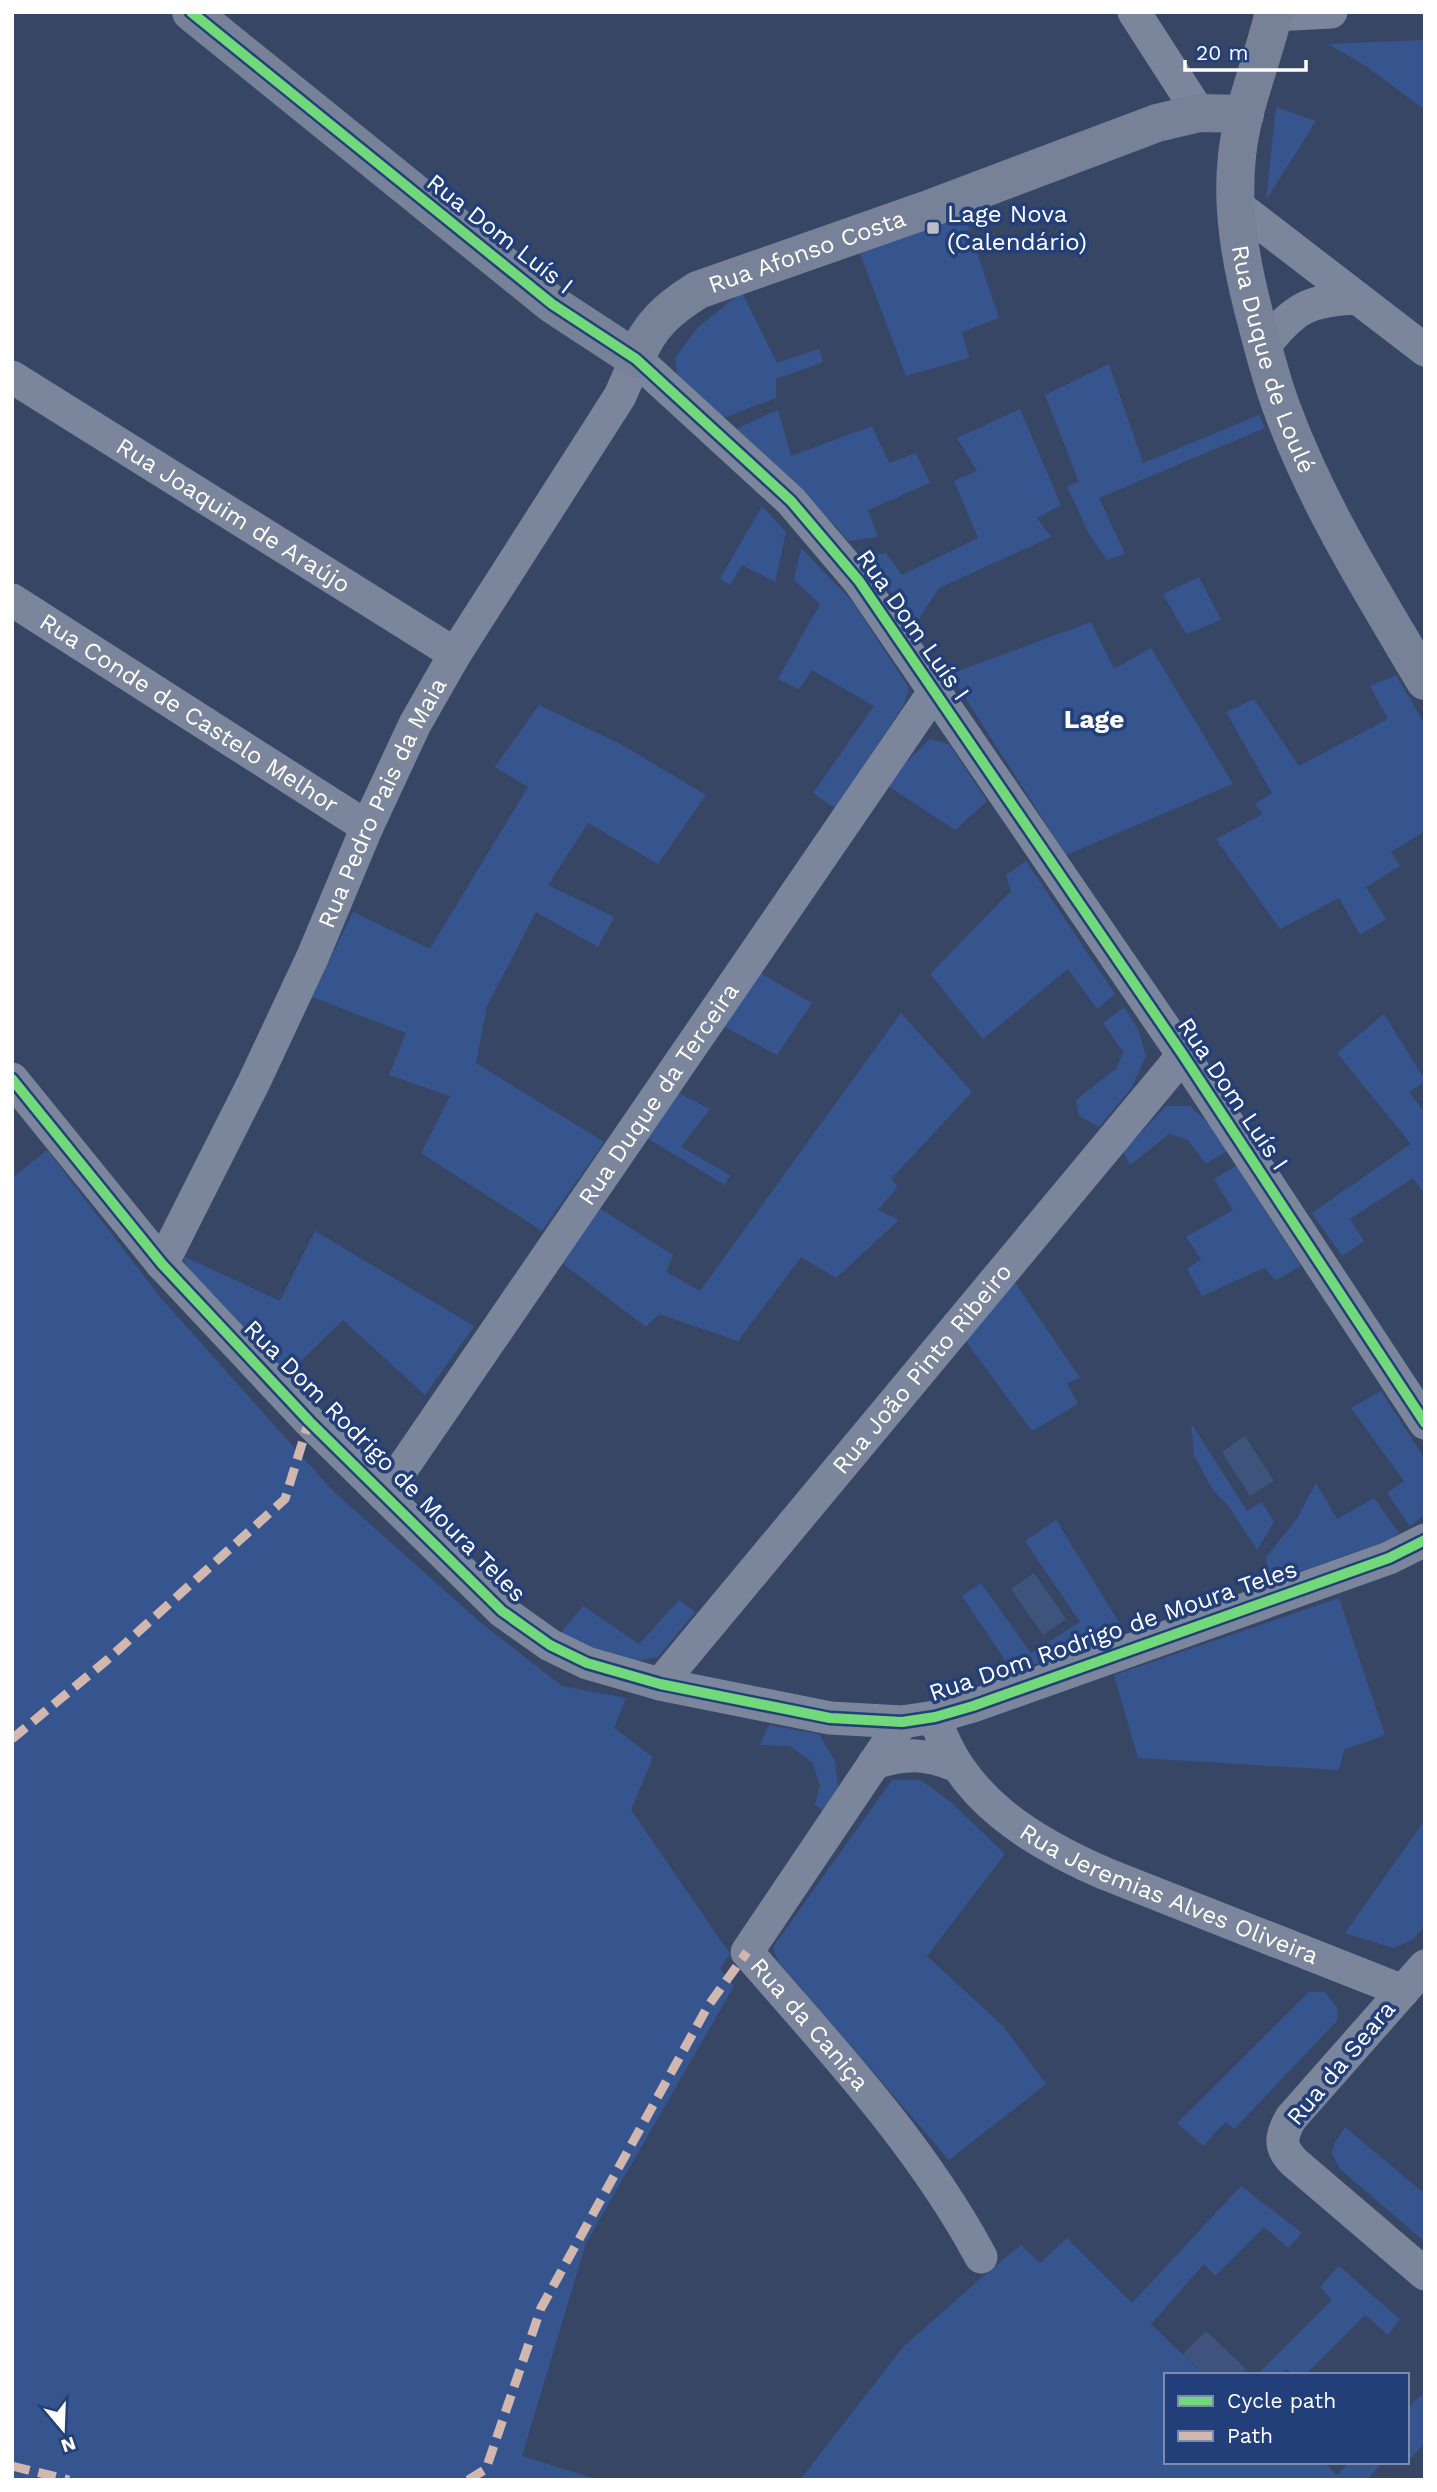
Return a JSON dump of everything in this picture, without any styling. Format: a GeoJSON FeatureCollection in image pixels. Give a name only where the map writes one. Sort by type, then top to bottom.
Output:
{"type":"FeatureCollection","features":[{"type":"Feature","properties":{"kind":"street","name":"Rua Dom Luís I"},"geometry":{"type":"LineString","coordinates":[[191,12],[552,304],[636,359],[791,501],[818,531],[859,581],[1183,1055],[1425,1423]]}},
{"type":"Feature","properties":{"kind":"street"},"geometry":{"type":"LineString","coordinates":[[1134,12],[1199,113]]}},
{"type":"Feature","properties":{"kind":"street"},"geometry":{"type":"LineString","coordinates":[[1274,14],[1331,12]]}},
{"type":"Feature","properties":{"kind":"street","name":"Rua Duque de Loulé"},"geometry":{"type":"LineString","coordinates":[[1274,14],[1245,114],[1237,155],[1235,204],[1244,273],[1263,348],[1284,414],[1312,479],[1353,559],[1425,681]]}},
{"type":"Feature","properties":{"kind":"street","name":"Rua Afonso Costa"},"geometry":{"type":"LineString","coordinates":[[636,359],[653,325],[673,306],[698,290],[926,210],[1157,123],[1199,113],[1245,114]]}},
{"type":"Feature","properties":{"kind":"street"},"geometry":{"type":"LineString","coordinates":[[1235,204],[1425,350]]}},
{"type":"Feature","properties":{"kind":"street"},"geometry":{"type":"LineString","coordinates":[[1263,348],[1279,327],[1299,309],[1327,299],[1357,298]]}},
{"type":"Feature","properties":{"kind":"street","name":"Rua Pedro Pais da Maia"},"geometry":{"type":"LineString","coordinates":[[162,1264],[266,1057],[415,724],[455,654],[620,396],[636,359]]}},
{"type":"Feature","properties":{"kind":"street","name":"Rua Joaquim de Araújo"},"geometry":{"type":"LineString","coordinates":[[12,377],[455,654]]}},
{"type":"Feature","properties":{"kind":"street","name":"Rua Conde de Castelo Melhor"},"geometry":{"type":"LineString","coordinates":[[12,600],[367,827]]}},
{"type":"Feature","properties":{"kind":"street","name":"Rua Duque da Terceira"},"geometry":{"type":"LineString","coordinates":[[384,1495],[934,692]]}},
{"type":"Feature","properties":{"kind":"street","name":"Rua João Pinto Ribeiro"},"geometry":{"type":"LineString","coordinates":[[660,1684],[1183,1055]]}},
{"type":"Feature","properties":{"kind":"street","name":"Rua Dom Rodrigo de Moura Teles"},"geometry":{"type":"LineString","coordinates":[[12,1079],[162,1264],[309,1421],[502,1611],[550,1645],[587,1663],[660,1684],[830,1718],[902,1722],[935,1717],[986,1702],[1390,1558],[1425,1539]]}},
{"type":"Feature","properties":{"kind":"street","name":"Rua Jeremias Alves Oliveira"},"geometry":{"type":"LineString","coordinates":[[935,1717],[942,1740],[957,1766],[997,1811],[1029,1836],[1065,1856],[1403,1991]]}},
{"type":"Feature","properties":{"kind":"street","name":"Rua da Caniça"},"geometry":{"type":"LineString","coordinates":[[902,1722],[747,1952],[896,2126],[938,2183],[981,2257]]}},
{"type":"Feature","properties":{"kind":"street"},"geometry":{"type":"LineString","coordinates":[[874,1763],[914,1755],[935,1757],[957,1766]]}},
{"type":"Feature","properties":{"kind":"street","name":"Rua da Seara"},"geometry":{"type":"LineString","coordinates":[[1425,1966],[1291,2119],[1283,2133],[1281,2144],[1286,2155],[1425,2274]]}},
{"type":"Feature","properties":{"kind":"shaded area"},"geometry":{"type":"Polygon","coordinates":[[[1425,40],[1425,110],[1366,66],[1328,44],[1425,40]]]}},
{"type":"Feature","properties":{"kind":"shaded area"},"geometry":{"type":"Polygon","coordinates":[[[1276,107],[1316,121],[1266,200],[1276,107]]]}},
{"type":"Feature","properties":{"kind":"shaded area"},"geometry":{"type":"Polygon","coordinates":[[[965,217],[999,318],[962,332],[969,358],[906,376],[859,251],[965,217]]]}},
{"type":"Feature","properties":{"kind":"shaded area"},"geometry":{"type":"Polygon","coordinates":[[[742,292],[777,363],[819,349],[823,362],[776,379],[776,398],[720,419],[678,379],[675,358],[698,327],[742,292]]]}},
{"type":"Feature","properties":{"kind":"shaded area"},"geometry":{"type":"Polygon","coordinates":[[[1109,364],[1143,463],[1259,415],[1265,428],[1099,498],[1125,554],[1107,560],[1089,534],[1067,486],[1079,482],[1045,395],[1109,364]]]}},
{"type":"Feature","properties":{"kind":"shaded area"},"geometry":{"type":"Polygon","coordinates":[[[1020,409],[1061,505],[1037,518],[1051,537],[939,588],[917,622],[861,558],[886,553],[902,575],[978,538],[954,481],[977,471],[957,438],[1020,409]]]}},
{"type":"Feature","properties":{"kind":"shaded area"},"geometry":{"type":"Polygon","coordinates":[[[778,410],[791,456],[872,426],[889,463],[916,453],[930,483],[868,510],[878,537],[848,541],[832,522],[733,430],[778,410]]]}},
{"type":"Feature","properties":{"kind":"shaded area"},"geometry":{"type":"Polygon","coordinates":[[[762,506],[786,532],[775,582],[742,565],[730,585],[720,579],[762,506]]]}},
{"type":"Feature","properties":{"kind":"shaded area"},"geometry":{"type":"Polygon","coordinates":[[[801,548],[852,601],[909,688],[904,705],[835,808],[813,793],[874,706],[812,670],[799,689],[778,679],[820,604],[794,580],[801,548]]]}},
{"type":"Feature","properties":{"kind":"shaded area"},"geometry":{"type":"Polygon","coordinates":[[[1199,577],[1221,620],[1186,634],[1163,594],[1199,577]]]}},
{"type":"Feature","properties":{"kind":"shaded area"},"geometry":{"type":"Polygon","coordinates":[[[1091,622],[1114,669],[1151,648],[1233,784],[1066,855],[950,674],[1091,622]]]}},
{"type":"Feature","properties":{"kind":"shaded area"},"geometry":{"type":"Polygon","coordinates":[[[1396,675],[1425,725],[1425,831],[1391,852],[1400,866],[1366,887],[1386,919],[1360,935],[1339,898],[1280,929],[1216,839],[1263,814],[1255,804],[1272,793],[1226,712],[1254,699],[1299,766],[1388,719],[1370,686],[1396,675]]]}},
{"type":"Feature","properties":{"kind":"shaded area"},"geometry":{"type":"Polygon","coordinates":[[[539,705],[622,745],[706,795],[658,864],[588,823],[548,885],[614,917],[598,947],[536,912],[487,1006],[476,1063],[604,1142],[542,1231],[421,1153],[450,1096],[389,1075],[406,1033],[312,997],[353,912],[430,949],[528,787],[495,767],[539,705]]]}},
{"type":"Feature","properties":{"kind":"shaded area"},"geometry":{"type":"Polygon","coordinates":[[[930,739],[949,744],[987,801],[955,830],[888,786],[901,767],[930,739]]]}},
{"type":"Feature","properties":{"kind":"shaded area"},"geometry":{"type":"Polygon","coordinates":[[[1026,861],[1115,994],[1097,1009],[1068,969],[983,1039],[930,974],[1011,891],[1006,875],[1026,861]]]}},
{"type":"Feature","properties":{"kind":"shaded area"},"geometry":{"type":"Polygon","coordinates":[[[760,973],[812,1003],[777,1055],[723,1026],[760,973]]]}},
{"type":"Feature","properties":{"kind":"shaded area"},"geometry":{"type":"Polygon","coordinates":[[[1124,1007],[1138,1029],[1146,1056],[1132,1087],[1099,1127],[1079,1116],[1076,1100],[1117,1068],[1123,1052],[1103,1023],[1124,1007]]]}},
{"type":"Feature","properties":{"kind":"shaded area"},"geometry":{"type":"Polygon","coordinates":[[[901,1013],[972,1092],[891,1179],[898,1187],[878,1210],[899,1220],[836,1278],[801,1257],[738,1341],[659,1314],[646,1327],[562,1263],[599,1208],[673,1255],[666,1272],[700,1291],[901,1013]]]}},
{"type":"Feature","properties":{"kind":"shaded area"},"geometry":{"type":"Polygon","coordinates":[[[1384,1014],[1425,1080],[1409,1092],[1425,1113],[1425,1194],[1413,1178],[1350,1219],[1364,1241],[1342,1256],[1312,1213],[1411,1144],[1337,1053],[1384,1014]]]}},
{"type":"Feature","properties":{"kind":"shaded area"},"geometry":{"type":"Polygon","coordinates":[[[678,1093],[710,1109],[681,1147],[730,1175],[725,1185],[647,1138],[678,1093]]]}},
{"type":"Feature","properties":{"kind":"shaded area"},"geometry":{"type":"Polygon","coordinates":[[[1166,1106],[1190,1106],[1209,1124],[1227,1151],[1206,1164],[1188,1140],[1169,1134],[1130,1165],[1123,1152],[1166,1106]]]}},
{"type":"Feature","properties":{"kind":"shaded area"},"geometry":{"type":"Polygon","coordinates":[[[47,1150],[160,1297],[332,1490],[481,1623],[562,1686],[626,1698],[614,1728],[653,1757],[631,1810],[730,1954],[720,1969],[734,1986],[586,2243],[522,2456],[599,2480],[12,2480],[12,1178],[47,1150]]]}},
{"type":"Feature","properties":{"kind":"shaded area"},"geometry":{"type":"Polygon","coordinates":[[[1236,1166],[1301,1266],[1276,1280],[1264,1268],[1202,1296],[1187,1269],[1201,1259],[1186,1237],[1233,1210],[1214,1179],[1236,1166]]]}},
{"type":"Feature","properties":{"kind":"shaded area"},"geometry":{"type":"Polygon","coordinates":[[[315,1231],[474,1326],[425,1395],[343,1320],[286,1376],[187,1268],[183,1256],[280,1301],[315,1231]]]}},
{"type":"Feature","properties":{"kind":"shaded area"},"geometry":{"type":"Polygon","coordinates":[[[1014,1281],[1080,1378],[1067,1383],[1078,1404],[1032,1431],[965,1340],[1014,1281]]]}},
{"type":"Feature","properties":{"kind":"shaded area"},"geometry":{"type":"Polygon","coordinates":[[[1381,1391],[1425,1459],[1425,1514],[1410,1526],[1387,1493],[1404,1481],[1351,1408],[1381,1391]]]}},
{"type":"Feature","properties":{"kind":"shaded area"},"geometry":{"type":"Polygon","coordinates":[[[1191,1423],[1247,1511],[1262,1502],[1274,1522],[1257,1550],[1230,1508],[1212,1489],[1194,1455],[1191,1423]]]}},
{"type":"Feature","properties":{"kind":"shaded area"},"geometry":{"type":"Polygon","coordinates":[[[1245,1436],[1274,1481],[1250,1496],[1222,1452],[1245,1436]]]}},
{"type":"Feature","properties":{"kind":"shaded area"},"geometry":{"type":"Polygon","coordinates":[[[1316,1483],[1337,1519],[1374,1498],[1399,1533],[1390,1540],[1269,1582],[1266,1557],[1296,1520],[1316,1483]]]}},
{"type":"Feature","properties":{"kind":"shaded area"},"geometry":{"type":"Polygon","coordinates":[[[1056,1520],[1125,1632],[1013,1672],[962,1596],[981,1583],[1031,1653],[1080,1622],[1025,1541],[1056,1520]]]}},
{"type":"Feature","properties":{"kind":"shaded area"},"geometry":{"type":"Polygon","coordinates":[[[1034,1573],[1066,1619],[1043,1635],[1011,1589],[1034,1573]]]}},
{"type":"Feature","properties":{"kind":"shaded area"},"geometry":{"type":"Polygon","coordinates":[[[1339,1598],[1385,1735],[1344,1750],[1339,1770],[1138,1758],[1114,1675],[1339,1598]]]}},
{"type":"Feature","properties":{"kind":"shaded area"},"geometry":{"type":"Polygon","coordinates":[[[679,1600],[695,1612],[658,1657],[631,1662],[559,1635],[583,1606],[639,1644],[679,1600]]]}},
{"type":"Feature","properties":{"kind":"shaded area"},"geometry":{"type":"Polygon","coordinates":[[[769,1725],[819,1734],[835,1761],[838,1787],[823,1811],[815,1804],[820,1785],[812,1762],[790,1746],[760,1745],[769,1725]]]}},
{"type":"Feature","properties":{"kind":"shaded area"},"geometry":{"type":"Polygon","coordinates":[[[892,1780],[921,1780],[952,1803],[1005,1854],[927,1956],[1004,2027],[1046,2084],[949,2160],[778,1961],[773,1947],[892,1780]]]}},
{"type":"Feature","properties":{"kind":"shaded area"},"geometry":{"type":"Polygon","coordinates":[[[1425,1820],[1425,1926],[1412,1940],[1393,1948],[1345,1933],[1425,1820]]]}},
{"type":"Feature","properties":{"kind":"shaded area"},"geometry":{"type":"Polygon","coordinates":[[[1309,1992],[1325,1992],[1338,2009],[1337,2021],[1234,2129],[1225,2122],[1203,2146],[1177,2123],[1309,1992]]]}},
{"type":"Feature","properties":{"kind":"shaded area"},"geometry":{"type":"Polygon","coordinates":[[[1345,2127],[1425,2194],[1425,2242],[1340,2169],[1332,2153],[1334,2144],[1345,2127]]]}},
{"type":"Feature","properties":{"kind":"shaded area"},"geometry":{"type":"Polygon","coordinates":[[[1241,2186],[1302,2233],[1288,2248],[1264,2227],[1215,2276],[1204,2264],[1151,2324],[1202,2373],[1164,2373],[1164,2464],[1326,2464],[1337,2475],[1348,2464],[1381,2464],[1367,2480],[800,2480],[903,2347],[1021,2245],[1040,2263],[1067,2238],[1132,2303],[1241,2186]]]}},
{"type":"Feature","properties":{"kind":"shaded area"},"geometry":{"type":"Polygon","coordinates":[[[1339,2266],[1400,2319],[1388,2335],[1365,2315],[1307,2373],[1291,2373],[1286,2369],[1283,2373],[1259,2373],[1332,2300],[1320,2287],[1339,2266]]]}},
{"type":"Feature","properties":{"kind":"shaded area"},"geometry":{"type":"Polygon","coordinates":[[[1206,2331],[1246,2369],[1242,2373],[1202,2373],[1183,2354],[1206,2331]]]}},
{"type":"Feature","properties":{"kind":"shaded area"},"geometry":{"type":"Polygon","coordinates":[[[1425,2392],[1425,2443],[1409,2460],[1409,2406],[1425,2392]]]}},
{"type":"Feature","properties":{"kind":"marked path"},"geometry":{"type":"LineString","coordinates":[[12,1739],[107,1660],[285,1499],[309,1421]]}},
{"type":"Feature","properties":{"kind":"marked path"},"geometry":{"type":"LineString","coordinates":[[468,2480],[486,2469],[541,2308],[708,2006],[747,1952]]}},
{"type":"Feature","properties":{"kind":"marked path"},"geometry":{"type":"LineString","coordinates":[[12,2466],[69,2480]]}},
{"type":"Feature","properties":{"kind":"cycle path"},"geometry":{"type":"LineString","coordinates":[[191,12],[552,304],[636,359],[791,501],[859,581],[1183,1055],[1425,1423]]}},
{"type":"Feature","properties":{"kind":"cycle path"},"geometry":{"type":"LineString","coordinates":[[12,1079],[162,1264],[309,1421],[502,1611],[550,1645],[587,1663],[660,1684],[830,1718],[902,1722],[935,1717],[973,1706],[1389,1558],[1425,1540]]}},
{"type":"Feature","properties":{"kind":"place","name":"Lage Nova (Calendário)"},"geometry":{"type":"Point","coordinates":[933,228]}},
{"type":"Feature","properties":{"kind":"district","name":"Lage"},"geometry":{"type":"Point","coordinates":[1094,719]}}]}
